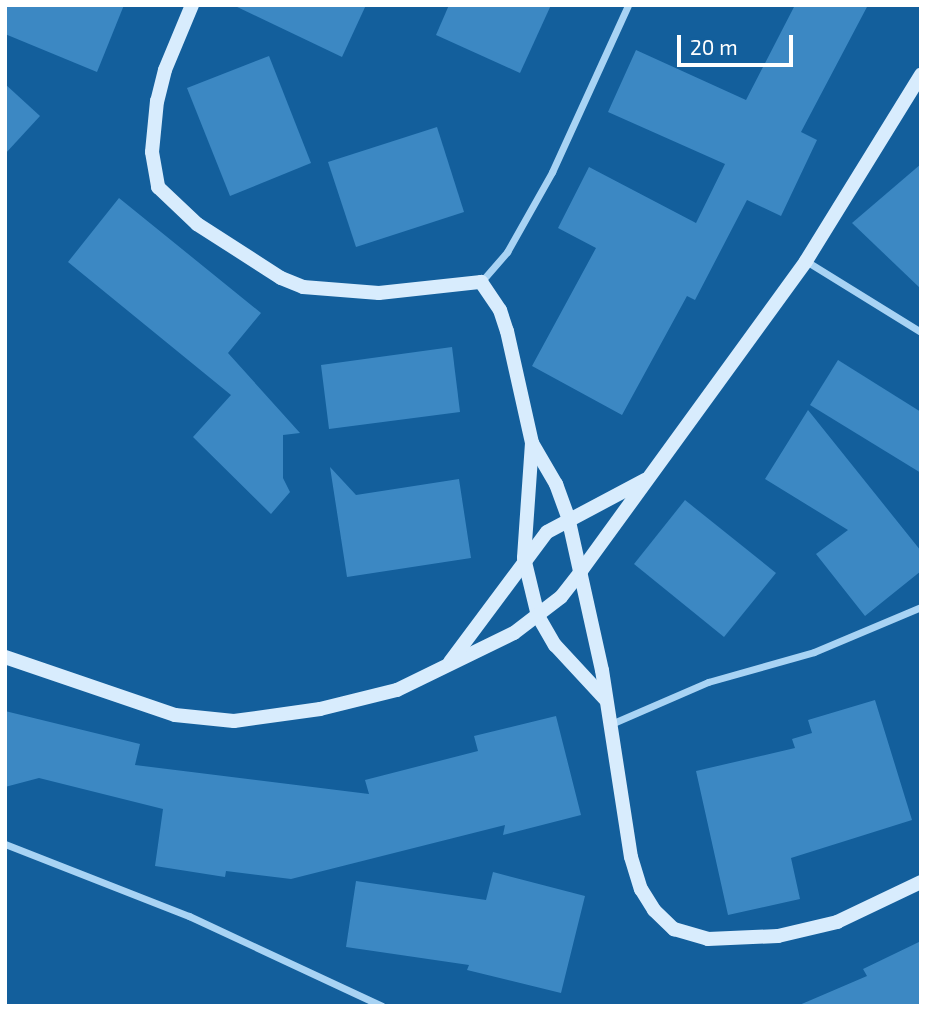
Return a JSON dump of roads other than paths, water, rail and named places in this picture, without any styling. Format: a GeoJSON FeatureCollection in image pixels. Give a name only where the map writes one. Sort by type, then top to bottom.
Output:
{"type":"FeatureCollection","features":[{"type":"Feature","properties":{"kind":"street"},"geometry":{"type":"LineString","coordinates":[[192,5],[165,70],[152,134],[154,174],[166,197],[250,260],[303,287],[379,293],[481,282],[507,252],[552,172],[628,5]]}},
{"type":"Feature","properties":{"kind":"street"},"geometry":{"type":"LineString","coordinates":[[5,657],[175,715],[234,721],[380,695],[514,633],[561,597],[581,571],[806,261],[921,75]]}},
{"type":"Feature","properties":{"kind":"street"},"geometry":{"type":"LineString","coordinates":[[806,261],[921,332]]}},
{"type":"Feature","properties":{"kind":"street"},"geometry":{"type":"LineString","coordinates":[[481,282],[496,302],[507,331],[532,443],[524,558],[538,616],[555,645],[606,699]]}},
{"type":"Feature","properties":{"kind":"street"},"geometry":{"type":"LineString","coordinates":[[532,443],[556,484],[568,517],[611,724],[636,874],[654,910],[674,929],[708,939],[778,936],[837,922],[921,882]]}},
{"type":"Feature","properties":{"kind":"street"},"geometry":{"type":"LineString","coordinates":[[447,666],[485,618],[524,558],[547,532],[568,517],[645,480]]}},
{"type":"Feature","properties":{"kind":"street"},"geometry":{"type":"LineString","coordinates":[[611,724],[672,696],[814,652],[921,607]]}},
{"type":"Feature","properties":{"kind":"street"},"geometry":{"type":"LineString","coordinates":[[5,844],[189,916],[382,1006]]}}]}
